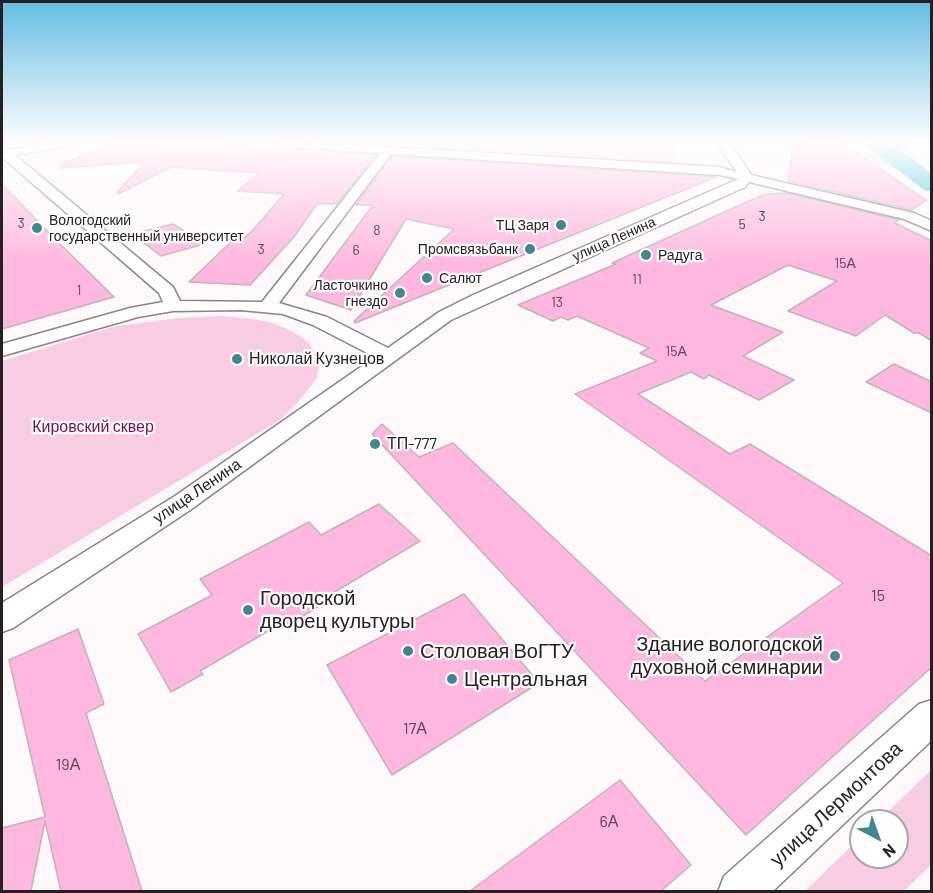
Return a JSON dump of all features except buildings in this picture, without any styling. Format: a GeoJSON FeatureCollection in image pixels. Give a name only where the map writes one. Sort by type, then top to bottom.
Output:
{"type":"FeatureCollection","features":[{"type":"Feature","properties":{"kind":"street"},"geometry":{"type":"LineString","coordinates":[[44,185],[166,291],[173,306]]}},
{"type":"Feature","properties":{"kind":"street"},"geometry":{"type":"LineString","coordinates":[[268,306],[361,185]]}},
{"type":"Feature","properties":{"kind":"street","name":"улица Ленина"},"geometry":{"type":"LineString","coordinates":[[2,619],[184,502],[445,316],[479,298],[739,185]]}},
{"type":"Feature","properties":{"kind":"street"},"geometry":{"type":"LineString","coordinates":[[778,185],[909,216],[932,224]]}},
{"type":"Feature","properties":{"kind":"street"},"geometry":{"type":"LineString","coordinates":[[2,350],[113,317],[173,306],[268,306],[320,321],[389,357]]}},
{"type":"Feature","properties":{"kind":"street","name":"улица Лермонтова"},"geometry":{"type":"LineString","coordinates":[[740,891],[932,716]]}},
{"type":"Feature","properties":{"kind":"green space","name":"Кировский сквер"},"geometry":{"type":"Polygon","coordinates":[[[221,316],[273,323],[292,331],[307,341],[316,353],[319,362],[317,378],[280,420],[2,587],[2,361],[116,326],[179,318],[221,316]]]}},
{"type":"Feature","properties":{"kind":"green space"},"geometry":{"type":"Polygon","coordinates":[[[931,770],[931,865],[904,891],[805,891],[849,849],[849,869],[909,869],[909,809],[890,809],[931,770]]]}},
{"type":"Feature","properties":{"kind":"place","name":"ТЦ Заря"},"geometry":{"type":"Point","coordinates":[561,225]}},
{"type":"Feature","properties":{"kind":"place","name":"Вологодский государственный университет"},"geometry":{"type":"Point","coordinates":[37,228]}},
{"type":"Feature","properties":{"kind":"place","name":"Промсвязьбанк"},"geometry":{"type":"Point","coordinates":[530,249]}},
{"type":"Feature","properties":{"kind":"place","name":"Радуга"},"geometry":{"type":"Point","coordinates":[646,255]}},
{"type":"Feature","properties":{"kind":"place","name":"Салют"},"geometry":{"type":"Point","coordinates":[427,278]}},
{"type":"Feature","properties":{"kind":"place","name":"Ласточкино гнездо"},"geometry":{"type":"Point","coordinates":[400,293]}},
{"type":"Feature","properties":{"kind":"place","name":"Николай Кузнецов"},"geometry":{"type":"Point","coordinates":[237,359]}},
{"type":"Feature","properties":{"kind":"place","name":"ТП-777"},"geometry":{"type":"Point","coordinates":[375,444]}},
{"type":"Feature","properties":{"kind":"place","name":"Городской дворец культуры"},"geometry":{"type":"Point","coordinates":[248,610]}},
{"type":"Feature","properties":{"kind":"place","name":"Столовая ВоГТУ"},"geometry":{"type":"Point","coordinates":[408,651]}},
{"type":"Feature","properties":{"kind":"place","name":"Здание вологодской духовной семинарии"},"geometry":{"type":"Point","coordinates":[835,656]}},
{"type":"Feature","properties":{"kind":"place","name":"Центральная"},"geometry":{"type":"Point","coordinates":[452,679]}}]}
